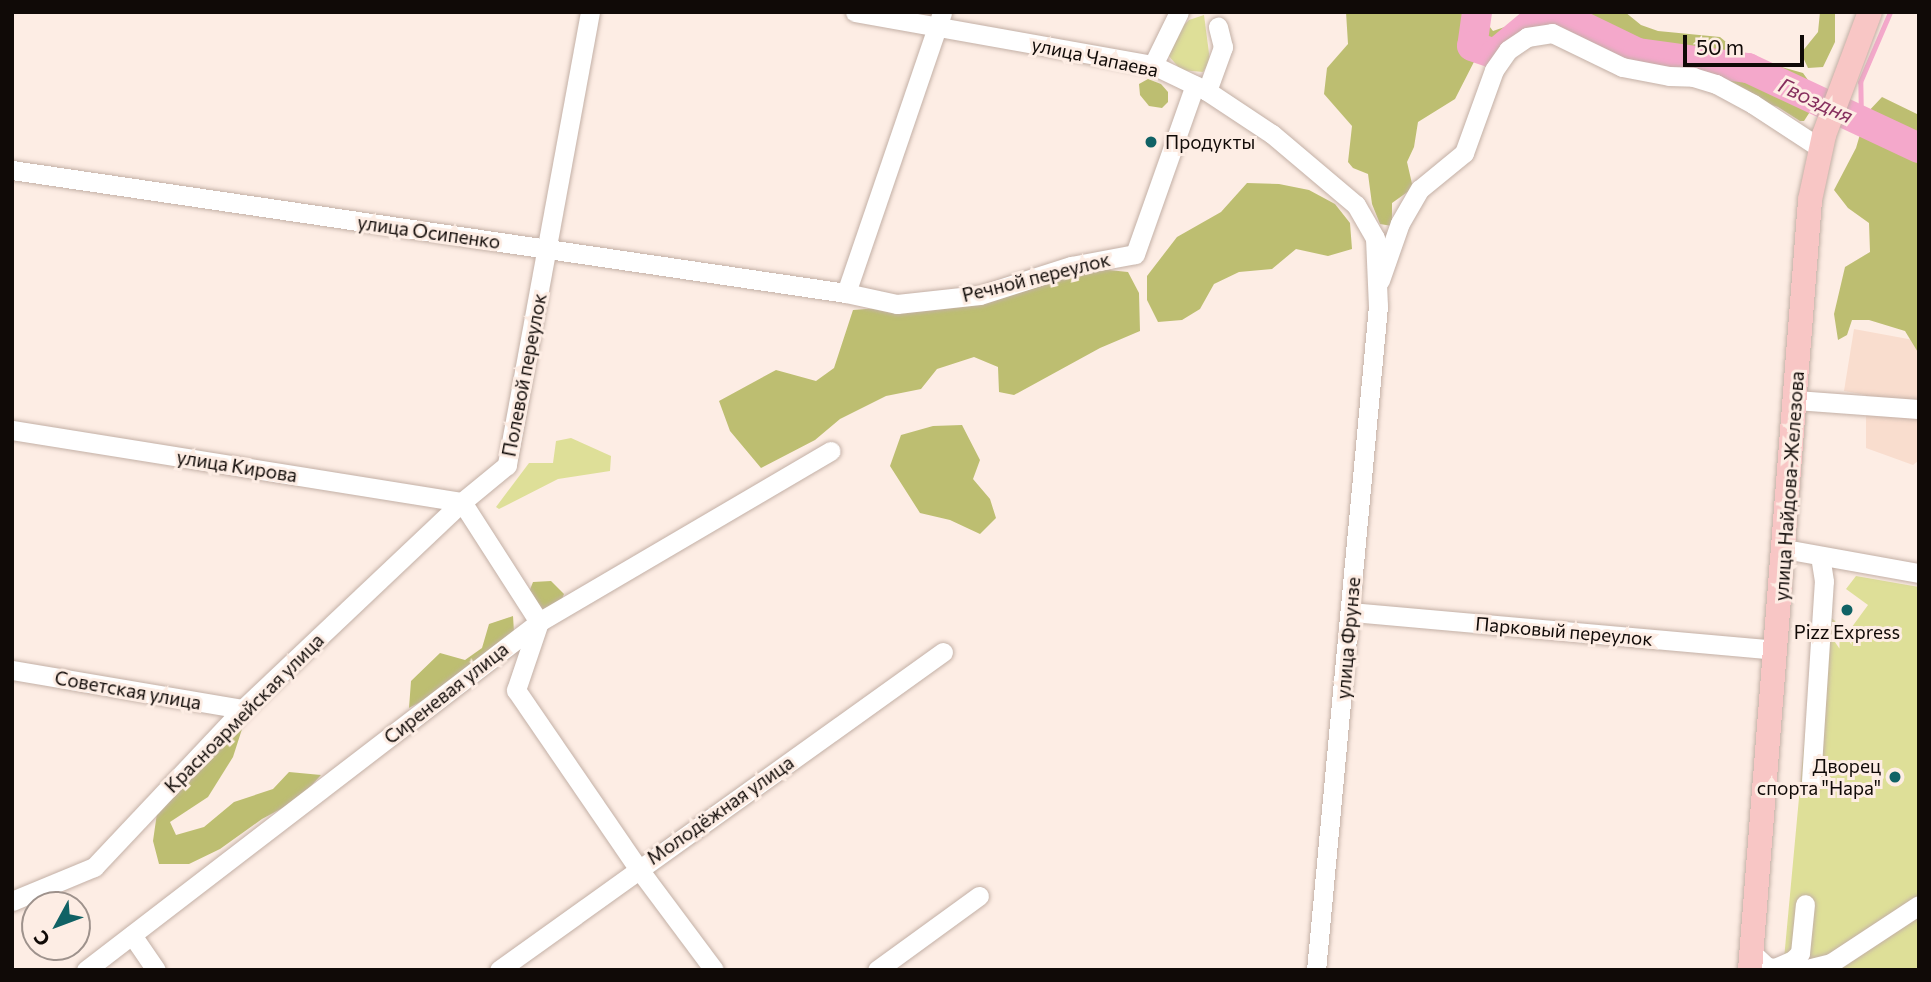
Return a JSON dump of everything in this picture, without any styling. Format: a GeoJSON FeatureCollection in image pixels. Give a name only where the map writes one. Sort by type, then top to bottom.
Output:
{"type":"FeatureCollection","features":[{"type":"Feature","properties":{"kind":"main road","name":"улица Найдова-Железова"},"geometry":{"type":"LineString","coordinates":[[1753,964],[1785,550],[1805,239],[1822,141],[1870,12]]}},
{"type":"Feature","properties":{"kind":"street","name":"Полевой переулок"},"geometry":{"type":"LineString","coordinates":[[462,502],[508,465],[590,12]]}},
{"type":"Feature","properties":{"kind":"street","name":"улица Чапаева"},"geometry":{"type":"LineString","coordinates":[[855,12],[939,19],[1153,65],[1201,88],[1272,134],[1356,205],[1375,238],[1379,281],[1378,306]]}},
{"type":"Feature","properties":{"kind":"street"},"geometry":{"type":"LineString","coordinates":[[1153,65],[1179,12]]}},
{"type":"Feature","properties":{"kind":"street"},"geometry":{"type":"LineString","coordinates":[[846,293],[939,19]]}},
{"type":"Feature","properties":{"kind":"street"},"geometry":{"type":"LineString","coordinates":[[1201,88],[1223,47],[1218,27]]}},
{"type":"Feature","properties":{"kind":"street"},"geometry":{"type":"LineString","coordinates":[[1379,281],[1400,223],[1420,190],[1464,153],[1494,70],[1508,50],[1527,37],[1552,33],[1622,67],[1669,76],[1693,77],[1716,84],[1822,141]]}},
{"type":"Feature","properties":{"kind":"street","name":"Речной переулок"},"geometry":{"type":"LineString","coordinates":[[846,293],[897,303],[980,295],[1071,266],[1135,254],[1201,88]]}},
{"type":"Feature","properties":{"kind":"street","name":"улица Осипенко"},"geometry":{"type":"LineString","coordinates":[[12,170],[846,293]]}},
{"type":"Feature","properties":{"kind":"street","name":"улица Фрунзе"},"geometry":{"type":"LineString","coordinates":[[1316,970],[1378,306]]}},
{"type":"Feature","properties":{"kind":"street"},"geometry":{"type":"LineString","coordinates":[[1795,400],[1919,409]]}},
{"type":"Feature","properties":{"kind":"street","name":"улица Кирова"},"geometry":{"type":"LineString","coordinates":[[12,430],[462,502]]}},
{"type":"Feature","properties":{"kind":"street","name":"Сиреневая улица"},"geometry":{"type":"LineString","coordinates":[[86,970],[539,622],[830,451]]}},
{"type":"Feature","properties":{"kind":"street"},"geometry":{"type":"LineString","coordinates":[[462,502],[539,622],[516,690],[638,868],[714,970]]}},
{"type":"Feature","properties":{"kind":"street","name":"Красноармейская улица"},"geometry":{"type":"LineString","coordinates":[[12,901],[94,867],[243,709],[462,502]]}},
{"type":"Feature","properties":{"kind":"street"},"geometry":{"type":"LineString","coordinates":[[1785,550],[1919,573]]}},
{"type":"Feature","properties":{"kind":"street"},"geometry":{"type":"LineString","coordinates":[[1811,781],[1824,581],[1820,556]]}},
{"type":"Feature","properties":{"kind":"street","name":"Парковый переулок"},"geometry":{"type":"LineString","coordinates":[[1351,612],[1776,650]]}},
{"type":"Feature","properties":{"kind":"street","name":"Молодёжная улица"},"geometry":{"type":"LineString","coordinates":[[499,970],[943,652]]}},
{"type":"Feature","properties":{"kind":"street","name":"Советская улица"},"geometry":{"type":"LineString","coordinates":[[12,670],[243,709]]}},
{"type":"Feature","properties":{"kind":"street"},"geometry":{"type":"LineString","coordinates":[[877,970],[979,897]]}},
{"type":"Feature","properties":{"kind":"street"},"geometry":{"type":"LineString","coordinates":[[1753,964],[1774,968],[1793,960],[1800,953],[1805,904],[1806,969],[1831,963],[1919,905]]}},
{"type":"Feature","properties":{"kind":"street"},"geometry":{"type":"LineString","coordinates":[[132,935],[156,970]]}},
{"type":"Feature","properties":{"kind":"shaded area"},"geometry":{"type":"Polygon","coordinates":[[[1346,12],[1485,12],[1483,18],[1493,31],[1519,22],[1531,12],[1625,12],[1641,25],[1658,31],[1720,37],[1743,56],[1803,73],[1813,87],[1813,107],[1804,121],[1800,121],[1778,107],[1752,98],[1561,43],[1532,39],[1500,54],[1478,54],[1455,99],[1418,122],[1414,147],[1407,162],[1413,188],[1392,203],[1392,226],[1380,224],[1372,204],[1368,174],[1353,168],[1348,162],[1352,126],[1324,94],[1327,68],[1348,44],[1346,12]]]}},
{"type":"Feature","properties":{"kind":"shaded area"},"geometry":{"type":"Polygon","coordinates":[[[1820,12],[1835,12],[1835,42],[1823,67],[1808,68],[1801,53],[1818,32],[1820,12]]]}},
{"type":"Feature","properties":{"kind":"shaded area"},"geometry":{"type":"Polygon","coordinates":[[[1148,79],[1161,84],[1168,92],[1168,102],[1162,108],[1149,106],[1140,95],[1139,84],[1148,79]]]}},
{"type":"Feature","properties":{"kind":"shaded area"},"geometry":{"type":"Polygon","coordinates":[[[1882,97],[1919,115],[1919,354],[1905,331],[1869,320],[1852,320],[1847,335],[1838,340],[1834,314],[1845,267],[1870,252],[1869,223],[1848,208],[1834,190],[1856,148],[1866,114],[1882,97]]]}},
{"type":"Feature","properties":{"kind":"shaded area"},"geometry":{"type":"Polygon","coordinates":[[[1247,183],[1279,184],[1309,190],[1335,204],[1350,223],[1352,249],[1328,256],[1296,249],[1272,269],[1239,272],[1214,284],[1200,309],[1182,320],[1158,322],[1147,300],[1147,276],[1177,237],[1221,212],[1247,183]]]}},
{"type":"Feature","properties":{"kind":"shaded area"},"geometry":{"type":"Polygon","coordinates":[[[1089,268],[1128,272],[1139,293],[1140,331],[1100,348],[1014,395],[999,392],[998,367],[974,357],[937,369],[921,389],[886,396],[840,419],[815,440],[761,468],[730,431],[719,401],[776,370],[816,381],[834,368],[853,310],[929,304],[1089,268]]]}},
{"type":"Feature","properties":{"kind":"shaded area"},"geometry":{"type":"Polygon","coordinates":[[[1854,329],[1919,341],[1919,460],[1913,465],[1866,448],[1866,395],[1844,391],[1854,329]]]}},
{"type":"Feature","properties":{"kind":"shaded area"},"geometry":{"type":"Polygon","coordinates":[[[962,425],[980,460],[973,479],[990,499],[996,518],[980,534],[950,520],[920,513],[890,466],[901,435],[933,426],[962,425]]]}},
{"type":"Feature","properties":{"kind":"shaded area"},"geometry":{"type":"Polygon","coordinates":[[[551,581],[564,594],[560,604],[541,613],[527,597],[533,582],[551,581]]]}},
{"type":"Feature","properties":{"kind":"shaded area"},"geometry":{"type":"Polygon","coordinates":[[[513,616],[514,632],[446,688],[409,708],[411,681],[440,653],[465,660],[482,648],[489,624],[513,616]]]}},
{"type":"Feature","properties":{"kind":"shaded area"},"geometry":{"type":"Polygon","coordinates":[[[231,724],[242,729],[233,757],[208,797],[170,822],[176,835],[204,827],[234,802],[273,789],[289,772],[321,775],[299,799],[262,819],[220,849],[189,864],[159,864],[153,841],[157,813],[231,724]]]}},
{"type":"Feature","properties":{"kind":"green space"},"geometry":{"type":"Polygon","coordinates":[[[1204,15],[1210,61],[1203,72],[1181,70],[1168,55],[1177,32],[1189,20],[1204,15]]]}},
{"type":"Feature","properties":{"kind":"green space"},"geometry":{"type":"Polygon","coordinates":[[[571,438],[611,456],[610,471],[558,479],[499,509],[496,507],[529,463],[553,463],[556,441],[571,438]]]}},
{"type":"Feature","properties":{"kind":"green space"},"geometry":{"type":"Polygon","coordinates":[[[1856,576],[1919,587],[1919,970],[1783,970],[1816,615],[1827,615],[1849,631],[1868,605],[1846,589],[1856,576]]]}},
{"type":"Feature","properties":{"kind":"waterway","name":"Гвоздня"},"geometry":{"type":"LineString","coordinates":[[1477,12],[1472,46],[1495,54],[1545,12]]}},
{"type":"Feature","properties":{"kind":"waterway","name":"Гвоздня"},"geometry":{"type":"LineString","coordinates":[[1553,12],[1638,53],[1748,68],[1919,148]]}},
{"type":"Feature","properties":{"kind":"waterway"},"geometry":{"type":"LineString","coordinates":[[1861,121],[1860,82],[1890,12]]}},
{"type":"Feature","properties":{"kind":"place","name":"Продукты"},"geometry":{"type":"Point","coordinates":[1151,142]}},
{"type":"Feature","properties":{"kind":"place","name":"Pizz Express"},"geometry":{"type":"Point","coordinates":[1847,610]}},
{"type":"Feature","properties":{"kind":"place","name":"Дворец спорта \"Нара\""},"geometry":{"type":"Point","coordinates":[1895,777]}}]}
